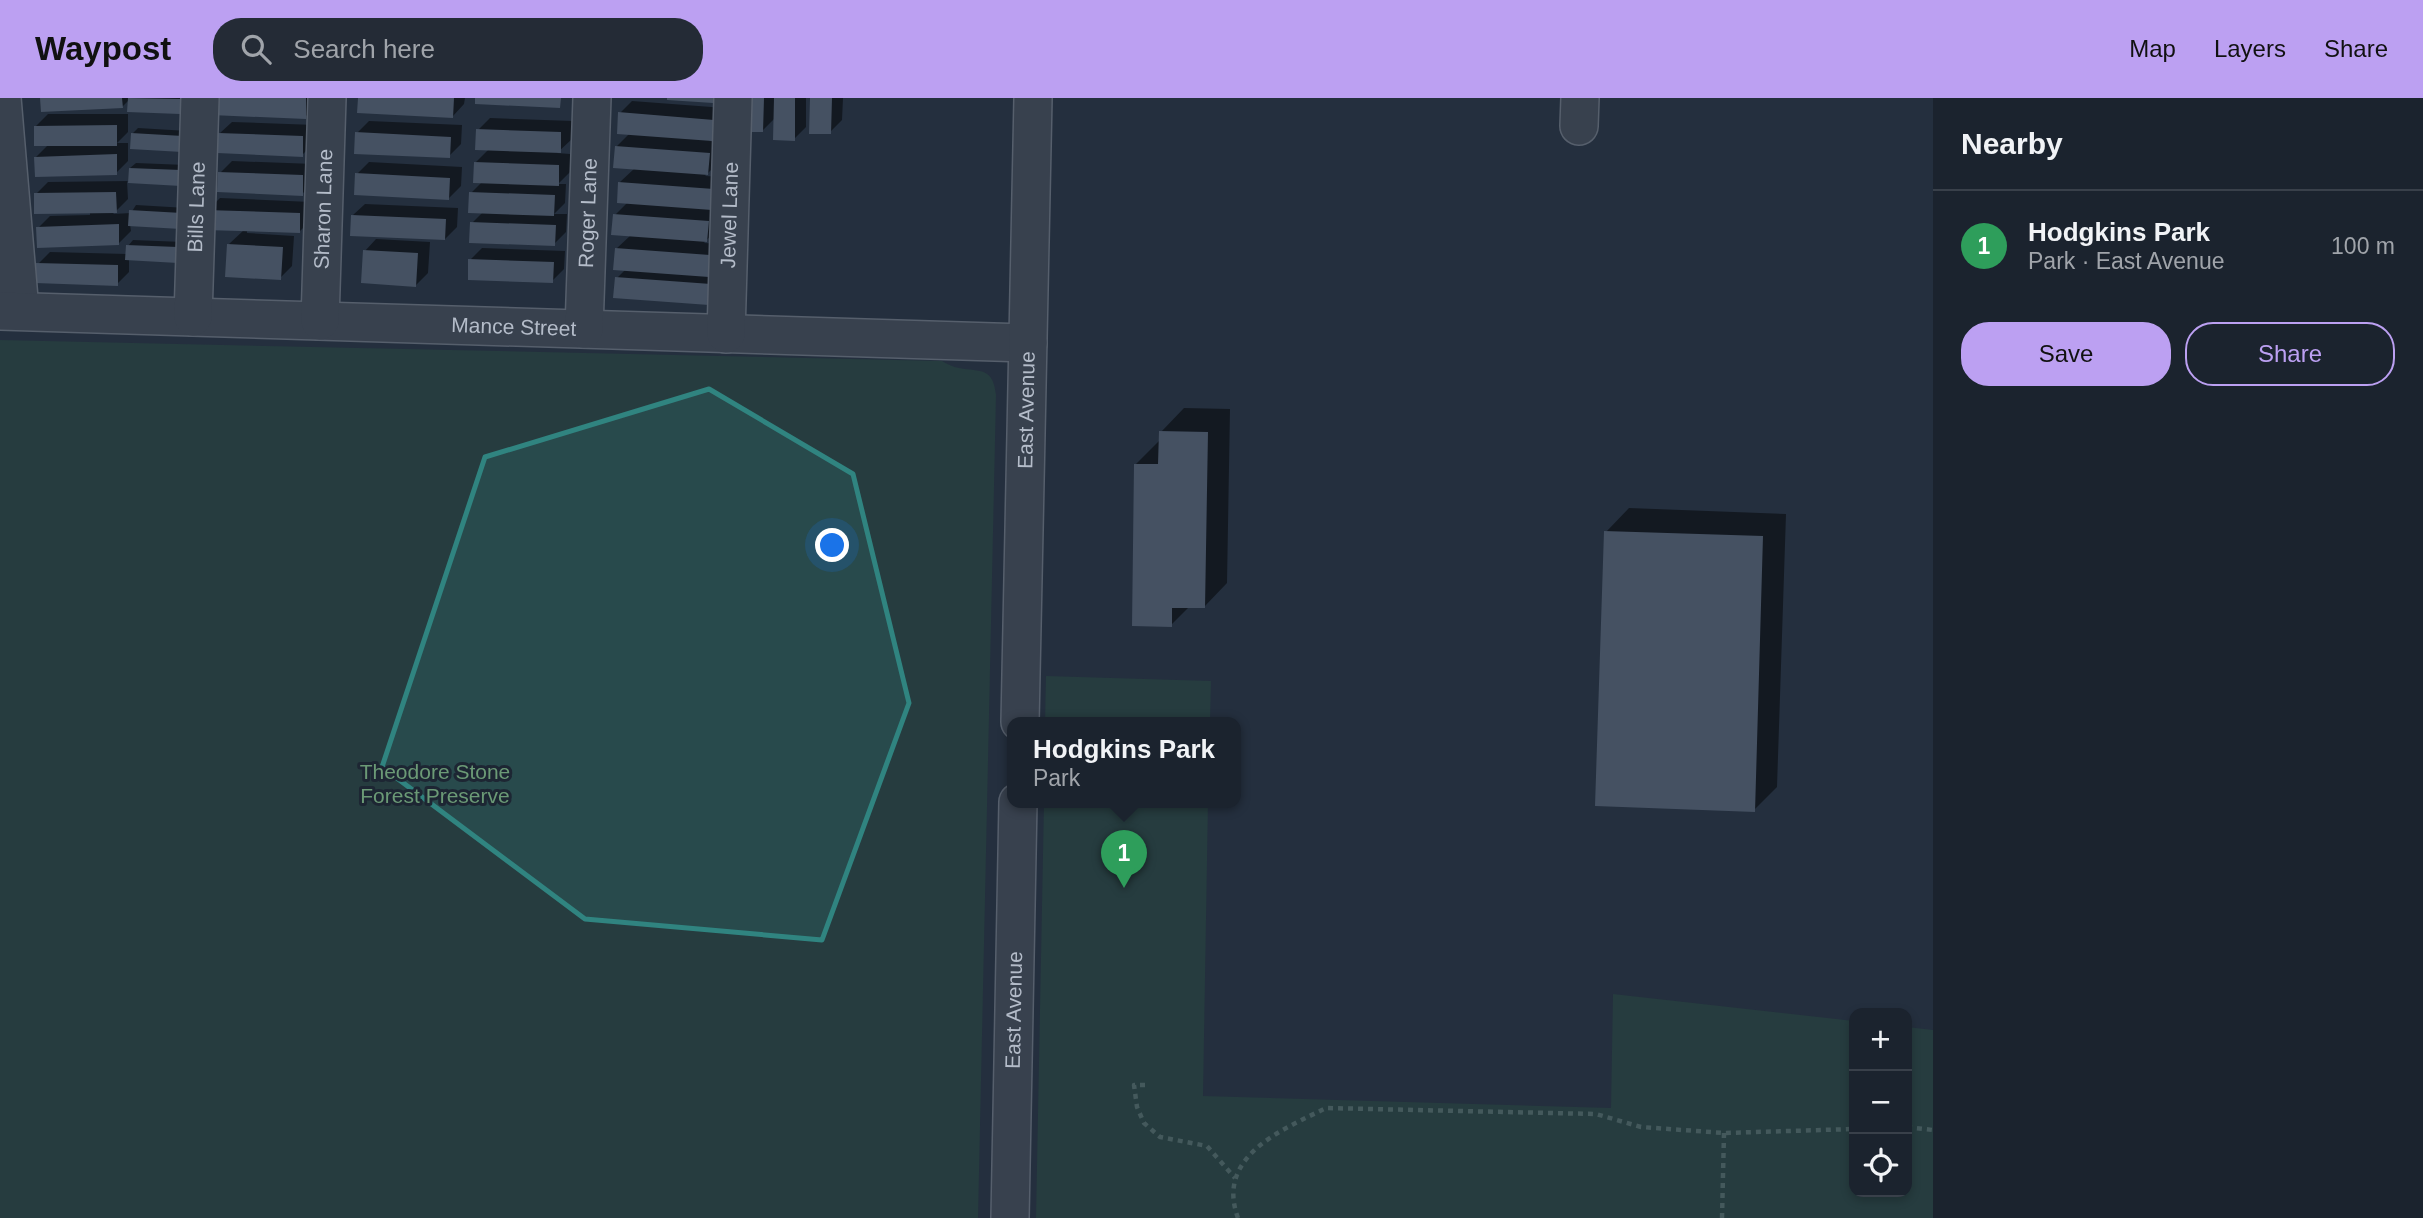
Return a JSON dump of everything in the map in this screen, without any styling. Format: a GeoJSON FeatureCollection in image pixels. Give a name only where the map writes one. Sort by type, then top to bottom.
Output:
{"type":"FeatureCollection","features":[{"type":"Feature","properties":{"kind":"street"},"geometry":{"type":"LineString","coordinates":[[2,98],[10,311]]}},
{"type":"Feature","properties":{"kind":"street","name":"Bills Lane"},"geometry":{"type":"LineString","coordinates":[[193,317],[200,98]]}},
{"type":"Feature","properties":{"kind":"street","name":"Sharon Lane"},"geometry":{"type":"LineString","coordinates":[[320,321],[327,98]]}},
{"type":"Feature","properties":{"kind":"street","name":"Roger Lane"},"geometry":{"type":"LineString","coordinates":[[584,329],[592,98]]}},
{"type":"Feature","properties":{"kind":"street","name":"Jewel Lane"},"geometry":{"type":"LineString","coordinates":[[726,334],[733,98]]}},
{"type":"Feature","properties":{"kind":"street","name":"East Avenue"},"geometry":{"type":"LineString","coordinates":[[1020,717],[1033,98]]}},
{"type":"Feature","properties":{"kind":"street","name":"Mance Street"},"geometry":{"type":"LineString","coordinates":[[10,311],[1028,343]]}},
{"type":"Feature","properties":{"kind":"street","name":"East Avenue"},"geometry":{"type":"LineString","coordinates":[[1010,1218],[1018,808]]}},
{"type":"Feature","properties":{"kind":"path"},"geometry":{"type":"LineString","coordinates":[[1145,1085],[1134,1085],[1137,1107],[1144,1123],[1160,1137],[1207,1146],[1235,1178]]}},
{"type":"Feature","properties":{"kind":"path"},"geometry":{"type":"LineString","coordinates":[[1238,1218],[1234,1206],[1235,1178],[1240,1166],[1253,1151],[1287,1128],[1326,1108],[1596,1114],[1641,1127],[1724,1133],[1849,1129]]}},
{"type":"Feature","properties":{"kind":"path"},"geometry":{"type":"LineString","coordinates":[[1912,1128],[1933,1130]]}},
{"type":"Feature","properties":{"kind":"path"},"geometry":{"type":"LineString","coordinates":[[1723,1218],[1724,1133]]}},
{"type":"Feature","properties":{"kind":"highlighted area"},"geometry":{"type":"Polygon","coordinates":[[[709,389],[853,474],[909,703],[822,940],[585,919],[382,767],[485,457],[709,389]]]}},
{"type":"Feature","properties":{"kind":"green space","name":"Theodore Stone Forest Preserve"},"geometry":{"type":"Polygon","coordinates":[[[0,340],[942,361],[989,375],[996,395],[978,1218],[0,1218],[0,340]]]}},
{"type":"Feature","properties":{"kind":"green space"},"geometry":{"type":"Polygon","coordinates":[[[1046,676],[1211,681],[1210,717],[1045,717],[1046,676]]]}},
{"type":"Feature","properties":{"kind":"green space"},"geometry":{"type":"Polygon","coordinates":[[[1044,808],[1208,808],[1203,1096],[1611,1108],[1613,994],[1849,1020],[1849,1197],[1912,1197],[1912,1028],[1933,1030],[1933,1218],[1036,1218],[1044,808]]]}},
{"type":"Feature","properties":{"kind":"building"},"geometry":{"type":"Polygon","coordinates":[[[40,98],[122,98],[123,108],[41,112],[40,98]]]}},
{"type":"Feature","properties":{"kind":"building"},"geometry":{"type":"Polygon","coordinates":[[[128,98],[181,99],[180,114],[127,112],[128,98]]]}},
{"type":"Feature","properties":{"kind":"building"},"geometry":{"type":"Polygon","coordinates":[[[212,98],[306,98],[306,119],[211,115],[212,98]]]}},
{"type":"Feature","properties":{"kind":"building"},"geometry":{"type":"Polygon","coordinates":[[[358,98],[454,98],[453,118],[357,113],[358,98]]]}},
{"type":"Feature","properties":{"kind":"building"},"geometry":{"type":"Polygon","coordinates":[[[475,98],[561,98],[560,108],[475,104],[475,98]]]}},
{"type":"Feature","properties":{"kind":"building"},"geometry":{"type":"Polygon","coordinates":[[[713,98],[713,103],[667,100],[713,98]]]}},
{"type":"Feature","properties":{"kind":"building"},"geometry":{"type":"Polygon","coordinates":[[[743,98],[764,98],[763,132],[742,132],[743,98]]]}},
{"type":"Feature","properties":{"kind":"building"},"geometry":{"type":"Polygon","coordinates":[[[774,98],[795,98],[795,141],[773,140],[774,98]]]}},
{"type":"Feature","properties":{"kind":"building"},"geometry":{"type":"Polygon","coordinates":[[[810,98],[832,98],[831,134],[809,134],[810,98]]]}},
{"type":"Feature","properties":{"kind":"building"},"geometry":{"type":"Polygon","coordinates":[[[618,112],[714,120],[712,141],[617,134],[618,112]]]}},
{"type":"Feature","properties":{"kind":"building"},"geometry":{"type":"Polygon","coordinates":[[[117,125],[117,146],[34,146],[34,126],[117,125]]]}},
{"type":"Feature","properties":{"kind":"building"},"geometry":{"type":"Polygon","coordinates":[[[476,129],[561,132],[561,153],[475,150],[476,129]]]}},
{"type":"Feature","properties":{"kind":"building"},"geometry":{"type":"Polygon","coordinates":[[[355,132],[451,137],[450,158],[354,154],[355,132]]]}},
{"type":"Feature","properties":{"kind":"building"},"geometry":{"type":"Polygon","coordinates":[[[131,133],[183,136],[182,152],[130,149],[131,133]]]}},
{"type":"Feature","properties":{"kind":"building"},"geometry":{"type":"Polygon","coordinates":[[[218,133],[303,136],[303,157],[217,153],[218,133]]]}},
{"type":"Feature","properties":{"kind":"building"},"geometry":{"type":"Polygon","coordinates":[[[615,146],[710,153],[708,175],[613,168],[615,146]]]}},
{"type":"Feature","properties":{"kind":"building"},"geometry":{"type":"Polygon","coordinates":[[[117,154],[117,175],[35,177],[34,157],[117,154]]]}},
{"type":"Feature","properties":{"kind":"building"},"geometry":{"type":"Polygon","coordinates":[[[474,162],[559,165],[559,186],[473,183],[474,162]]]}},
{"type":"Feature","properties":{"kind":"building"},"geometry":{"type":"Polygon","coordinates":[[[129,168],[181,170],[181,186],[128,183],[129,168]]]}},
{"type":"Feature","properties":{"kind":"building"},"geometry":{"type":"Polygon","coordinates":[[[218,172],[303,175],[303,196],[217,192],[218,172]]]}},
{"type":"Feature","properties":{"kind":"building"},"geometry":{"type":"Polygon","coordinates":[[[355,173],[450,178],[449,200],[354,195],[355,173]]]}},
{"type":"Feature","properties":{"kind":"building"},"geometry":{"type":"Polygon","coordinates":[[[618,182],[714,189],[712,210],[617,203],[618,182]]]}},
{"type":"Feature","properties":{"kind":"building"},"geometry":{"type":"Polygon","coordinates":[[[116,192],[117,213],[34,214],[34,193],[116,192]]]}},
{"type":"Feature","properties":{"kind":"building"},"geometry":{"type":"Polygon","coordinates":[[[469,192],[555,195],[554,216],[468,213],[469,192]]]}},
{"type":"Feature","properties":{"kind":"building"},"geometry":{"type":"Polygon","coordinates":[[[129,210],[182,213],[181,229],[128,226],[129,210]]]}},
{"type":"Feature","properties":{"kind":"building"},"geometry":{"type":"Polygon","coordinates":[[[206,210],[300,213],[300,233],[205,230],[206,210]]]}},
{"type":"Feature","properties":{"kind":"building"},"geometry":{"type":"Polygon","coordinates":[[[613,214],[709,221],[707,242],[611,235],[613,214]]]}},
{"type":"Feature","properties":{"kind":"building"},"geometry":{"type":"Polygon","coordinates":[[[351,215],[446,219],[445,240],[350,236],[351,215]]]}},
{"type":"Feature","properties":{"kind":"building"},"geometry":{"type":"Polygon","coordinates":[[[470,222],[556,225],[555,246],[469,243],[470,222]]]}},
{"type":"Feature","properties":{"kind":"building"},"geometry":{"type":"Polygon","coordinates":[[[119,224],[119,245],[37,248],[36,227],[119,224]]]}},
{"type":"Feature","properties":{"kind":"building"},"geometry":{"type":"Polygon","coordinates":[[[227,244],[283,247],[281,280],[225,277],[227,244]]]}},
{"type":"Feature","properties":{"kind":"building"},"geometry":{"type":"Polygon","coordinates":[[[126,245],[178,247],[178,263],[125,260],[126,245]]]}},
{"type":"Feature","properties":{"kind":"building"},"geometry":{"type":"Polygon","coordinates":[[[615,248],[710,255],[709,277],[613,270],[615,248]]]}},
{"type":"Feature","properties":{"kind":"building"},"geometry":{"type":"Polygon","coordinates":[[[363,250],[418,253],[416,287],[361,283],[363,250]]]}},
{"type":"Feature","properties":{"kind":"building"},"geometry":{"type":"Polygon","coordinates":[[[468,259],[554,262],[553,283],[468,280],[468,259]]]}},
{"type":"Feature","properties":{"kind":"building"},"geometry":{"type":"Polygon","coordinates":[[[36,263],[118,265],[118,286],[35,283],[36,263]]]}},
{"type":"Feature","properties":{"kind":"building"},"geometry":{"type":"Polygon","coordinates":[[[615,277],[711,284],[709,305],[613,298],[615,277]]]}},
{"type":"Feature","properties":{"kind":"building"},"geometry":{"type":"Polygon","coordinates":[[[1159,431],[1208,432],[1205,608],[1172,608],[1172,627],[1132,626],[1134,464],[1158,464],[1159,431]]]}},
{"type":"Feature","properties":{"kind":"building"},"geometry":{"type":"Polygon","coordinates":[[[1604,531],[1763,536],[1755,812],[1595,806],[1604,531]]]}},
{"type":"Feature","properties":{"kind":"place","name":"Hodgkins Park"},"geometry":{"type":"Point","coordinates":[1124,888]}}]}
